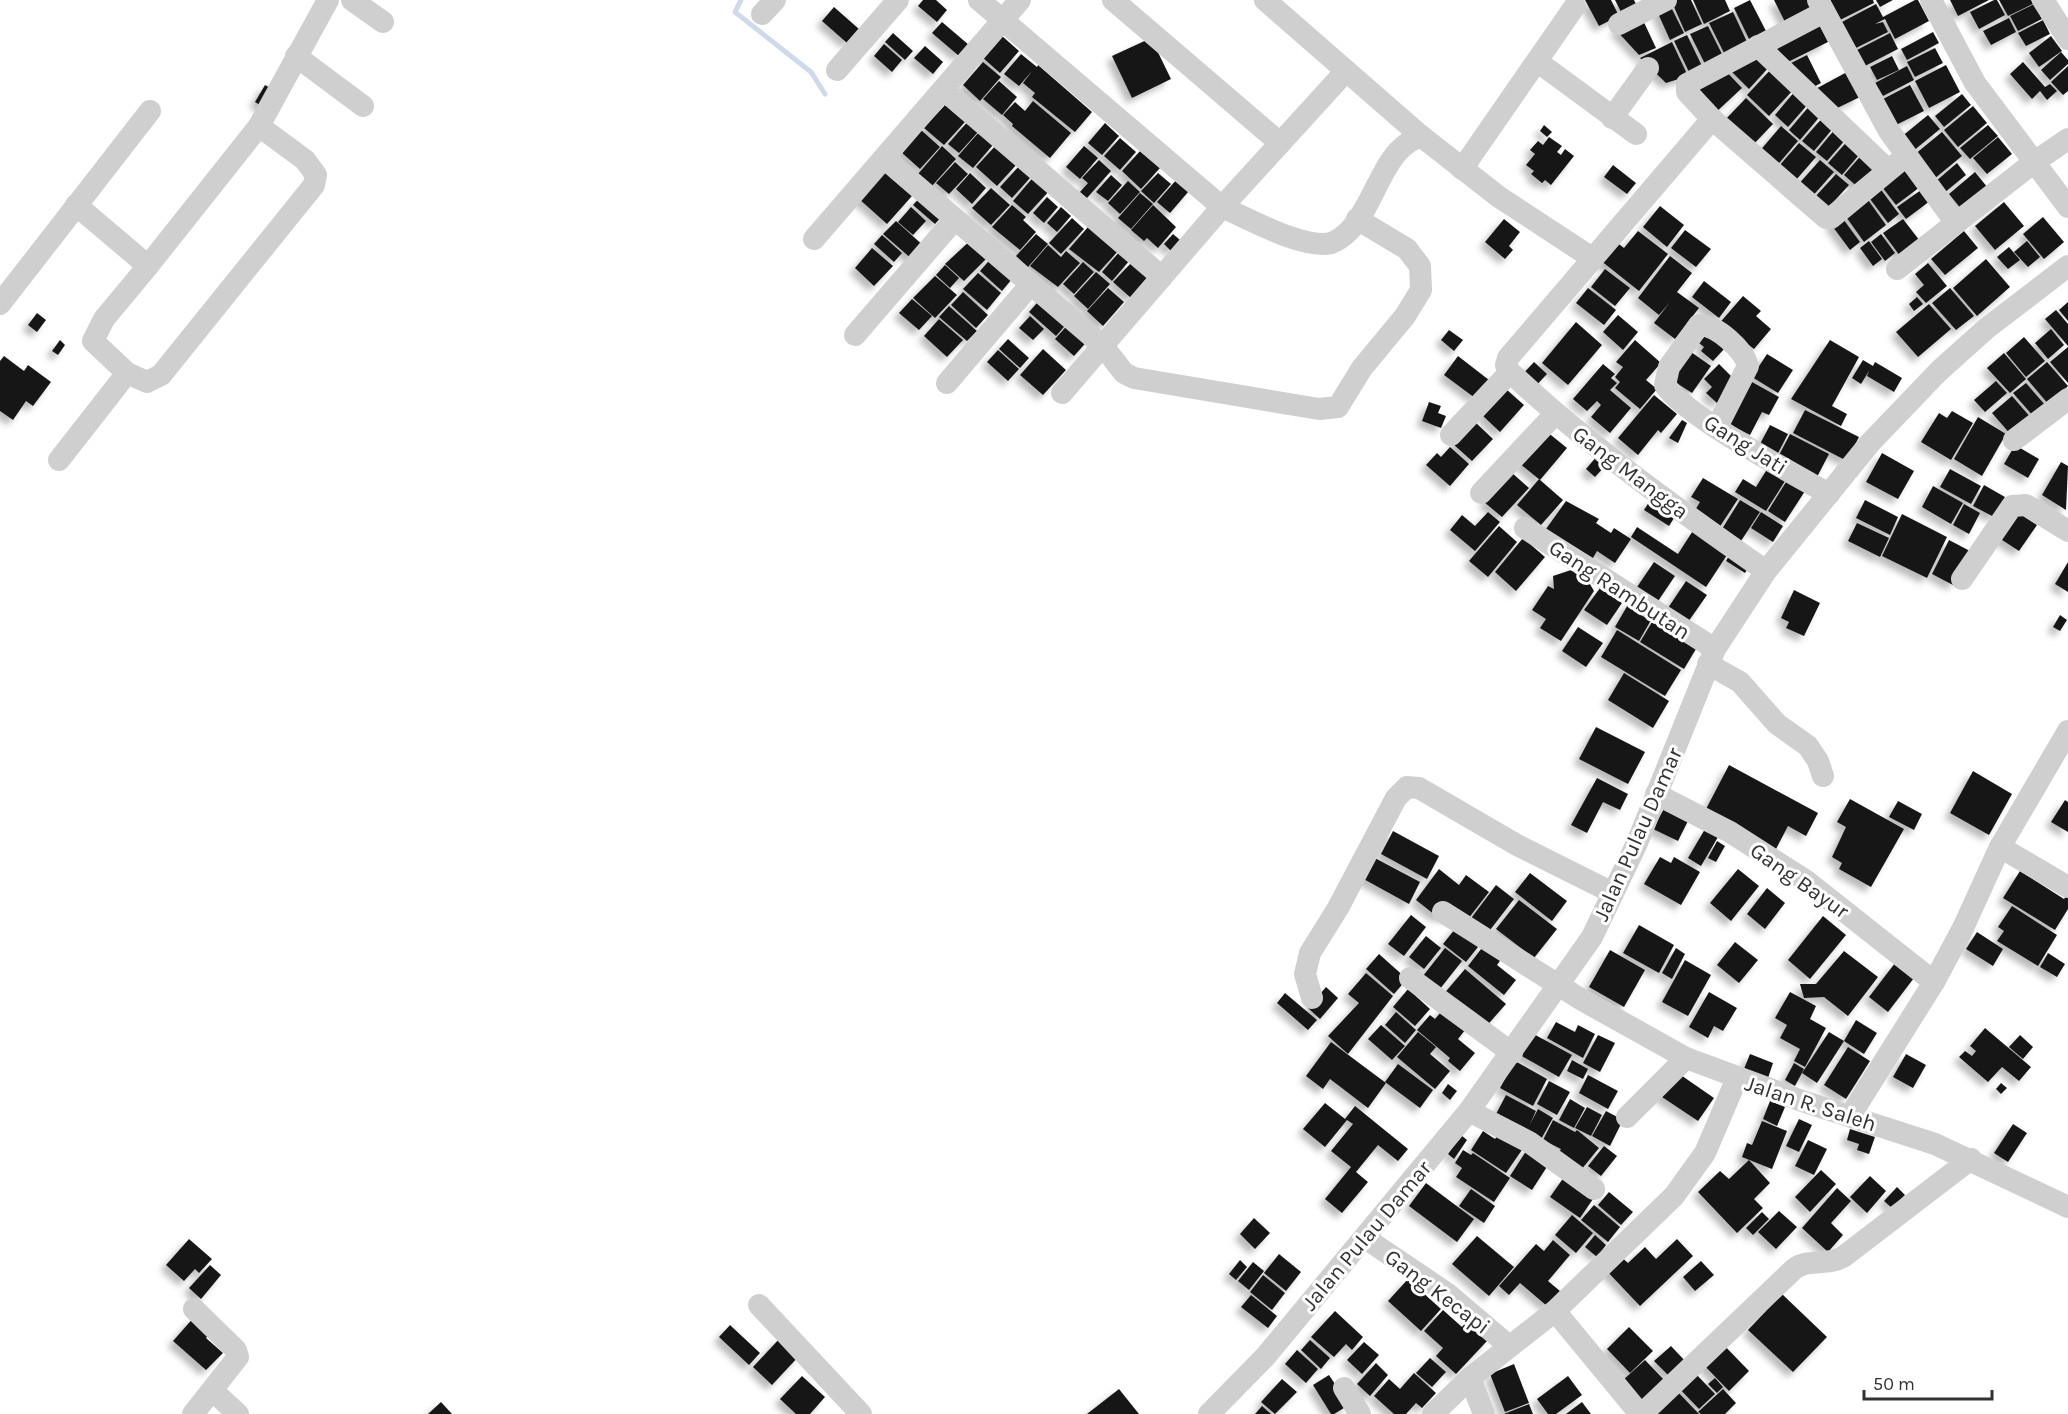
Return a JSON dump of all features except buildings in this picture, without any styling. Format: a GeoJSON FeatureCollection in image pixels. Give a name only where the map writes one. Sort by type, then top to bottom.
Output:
{"type":"FeatureCollection","features":[{"type":"Feature","properties":{"kind":"street"},"geometry":{"type":"LineString","coordinates":[[259,126],[305,160],[316,175],[314,185],[161,375],[147,382],[127,373],[93,341],[104,319],[259,126],[328,0]]}},
{"type":"Feature","properties":{"kind":"street"},"geometry":{"type":"LineString","coordinates":[[352,0],[383,22]]}},
{"type":"Feature","properties":{"kind":"street"},"geometry":{"type":"LineString","coordinates":[[837,70],[898,0]]}},
{"type":"Feature","properties":{"kind":"street"},"geometry":{"type":"LineString","coordinates":[[979,0],[1222,207],[1298,239],[1317,244],[1331,243],[1340,238],[1357,219],[1391,160],[1403,146],[1421,136]]}},
{"type":"Feature","properties":{"kind":"street"},"geometry":{"type":"LineString","coordinates":[[814,239],[1020,0]]}},
{"type":"Feature","properties":{"kind":"street"},"geometry":{"type":"LineString","coordinates":[[1113,0],[1280,143]]}},
{"type":"Feature","properties":{"kind":"street"},"geometry":{"type":"LineString","coordinates":[[1265,0],[1462,170],[1592,258]]}},
{"type":"Feature","properties":{"kind":"street"},"geometry":{"type":"LineString","coordinates":[[1619,24],[1666,0]]}},
{"type":"Feature","properties":{"kind":"street"},"geometry":{"type":"LineString","coordinates":[[1931,0],[1975,83],[2068,207]]}},
{"type":"Feature","properties":{"kind":"street"},"geometry":{"type":"LineString","coordinates":[[2043,0],[2065,28]]}},
{"type":"Feature","properties":{"kind":"street"},"geometry":{"type":"LineString","coordinates":[[1462,170],[1575,6]]}},
{"type":"Feature","properties":{"kind":"street"},"geometry":{"type":"LineString","coordinates":[[1821,6],[1871,100],[1897,163],[1831,218],[1826,218],[1712,118],[1687,92],[1687,84],[1758,46],[1821,6]]}},
{"type":"Feature","properties":{"kind":"street"},"geometry":{"type":"LineString","coordinates":[[1758,46],[1897,163],[1956,223]]}},
{"type":"Feature","properties":{"kind":"street"},"geometry":{"type":"LineString","coordinates":[[296,56],[363,106]]}},
{"type":"Feature","properties":{"kind":"street"},"geometry":{"type":"LineString","coordinates":[[1538,62],[1636,134]]}},
{"type":"Feature","properties":{"kind":"street"},"geometry":{"type":"LineString","coordinates":[[1612,118],[1648,68]]}},
{"type":"Feature","properties":{"kind":"street"},"geometry":{"type":"LineString","coordinates":[[1062,393],[1222,207],[1346,71]]}},
{"type":"Feature","properties":{"kind":"street"},"geometry":{"type":"LineString","coordinates":[[944,90],[1162,277]]}},
{"type":"Feature","properties":{"kind":"street"},"geometry":{"type":"LineString","coordinates":[[0,304],[150,111]]}},
{"type":"Feature","properties":{"kind":"street"},"geometry":{"type":"LineString","coordinates":[[1451,435],[1508,367],[1592,258],[1712,118]]}},
{"type":"Feature","properties":{"kind":"street"},"geometry":{"type":"LineString","coordinates":[[1897,269],[2033,163],[2068,139]]}},
{"type":"Feature","properties":{"kind":"street"},"geometry":{"type":"LineString","coordinates":[[884,158],[1103,346],[1124,373],[1134,378],[1318,409],[1338,407],[1362,368],[1405,316],[1421,290],[1420,266],[1407,249],[1357,219]]}},
{"type":"Feature","properties":{"kind":"street"},"geometry":{"type":"LineString","coordinates":[[76,205],[148,266]]}},
{"type":"Feature","properties":{"kind":"street"},"geometry":{"type":"LineString","coordinates":[[855,335],[955,219]]}},
{"type":"Feature","properties":{"kind":"street","name":"Jalan Pulau Damar"},"geometry":{"type":"LineString","coordinates":[[1209,1414],[1265,1357],[1469,1111],[1592,937],[1656,794],[1712,657],[1767,571],[1870,443],[1939,371],[1987,328],[2068,266]]}},
{"type":"Feature","properties":{"kind":"street"},"geometry":{"type":"LineString","coordinates":[[947,383],[1031,284]]}},
{"type":"Feature","properties":{"kind":"street","name":"Gang Jati"},"geometry":{"type":"LineString","coordinates":[[1717,427],[1748,366],[1745,354],[1735,345],[1706,325],[1699,325],[1669,367],[1665,377],[1667,388],[1676,398],[1717,427],[1829,494]]}},
{"type":"Feature","properties":{"kind":"street","name":"Gang Mangga"},"geometry":{"type":"LineString","coordinates":[[1508,367],[1555,414],[1655,494],[1767,571]]}},
{"type":"Feature","properties":{"kind":"street"},"geometry":{"type":"LineString","coordinates":[[58,460],[127,373]]}},
{"type":"Feature","properties":{"kind":"street"},"geometry":{"type":"LineString","coordinates":[[2014,440],[2068,399]]}},
{"type":"Feature","properties":{"kind":"street"},"geometry":{"type":"LineString","coordinates":[[1481,493],[1555,414]]}},
{"type":"Feature","properties":{"kind":"street"},"geometry":{"type":"LineString","coordinates":[[1962,579],[2012,506],[2026,505],[2068,531]]}},
{"type":"Feature","properties":{"kind":"street","name":"Gang Rambutan"},"geometry":{"type":"LineString","coordinates":[[1525,528],[1712,657],[1740,682],[1778,724],[1808,746],[1818,760],[1823,776]]}},
{"type":"Feature","properties":{"kind":"street"},"geometry":{"type":"LineString","coordinates":[[1850,1116],[1934,982],[1963,928],[2001,847],[2068,731]]}},
{"type":"Feature","properties":{"kind":"street"},"geometry":{"type":"LineString","coordinates":[[1312,999],[1305,974],[1310,953],[1338,908],[1396,798],[1407,787],[1419,788],[1517,844],[1613,893]]}},
{"type":"Feature","properties":{"kind":"street","name":"Gang Bayur"},"geometry":{"type":"LineString","coordinates":[[1656,794],[1730,832],[1805,880],[1934,982]]}},
{"type":"Feature","properties":{"kind":"street"},"geometry":{"type":"LineString","coordinates":[[2001,847],[2068,887]]}},
{"type":"Feature","properties":{"kind":"street","name":"Jalan R. Saleh"},"geometry":{"type":"LineString","coordinates":[[1443,912],[1560,985],[1686,1058],[1737,1078],[1971,1159],[2068,1207]]}},
{"type":"Feature","properties":{"kind":"street"},"geometry":{"type":"LineString","coordinates":[[1410,978],[1512,1053]]}},
{"type":"Feature","properties":{"kind":"street"},"geometry":{"type":"LineString","coordinates":[[1627,1117],[1686,1058]]}},
{"type":"Feature","properties":{"kind":"street"},"geometry":{"type":"LineString","coordinates":[[1433,1414],[1470,1378],[1555,1311],[1667,1203],[1690,1176],[1705,1153],[1737,1078]]}},
{"type":"Feature","properties":{"kind":"street"},"geometry":{"type":"LineString","coordinates":[[1469,1111],[1529,1142],[1594,1189]]}},
{"type":"Feature","properties":{"kind":"street"},"geometry":{"type":"LineString","coordinates":[[1555,1311],[1641,1414],[1794,1269],[1805,1262],[1832,1262],[1843,1257],[1971,1159]]}},
{"type":"Feature","properties":{"kind":"street","name":"Gang Kecapi"},"geometry":{"type":"LineString","coordinates":[[1365,1238],[1448,1294],[1509,1346]]}},
{"type":"Feature","properties":{"kind":"street"},"geometry":{"type":"LineString","coordinates":[[759,1305],[861,1414]]}},
{"type":"Feature","properties":{"kind":"street"},"geometry":{"type":"LineString","coordinates":[[193,1414],[237,1359],[238,1353],[194,1309]]}},
{"type":"Feature","properties":{"kind":"street"},"geometry":{"type":"LineString","coordinates":[[1470,1378],[1484,1414]]}},
{"type":"Feature","properties":{"kind":"street"},"geometry":{"type":"LineString","coordinates":[[1344,1388],[1360,1414]]}},
{"type":"Feature","properties":{"kind":"street"},"geometry":{"type":"LineString","coordinates":[[213,1391],[238,1414]]}},
{"type":"Feature","properties":{"kind":"waterway"},"geometry":{"type":"LineString","coordinates":[[741,0],[735,12],[811,72],[825,94]]}}]}
